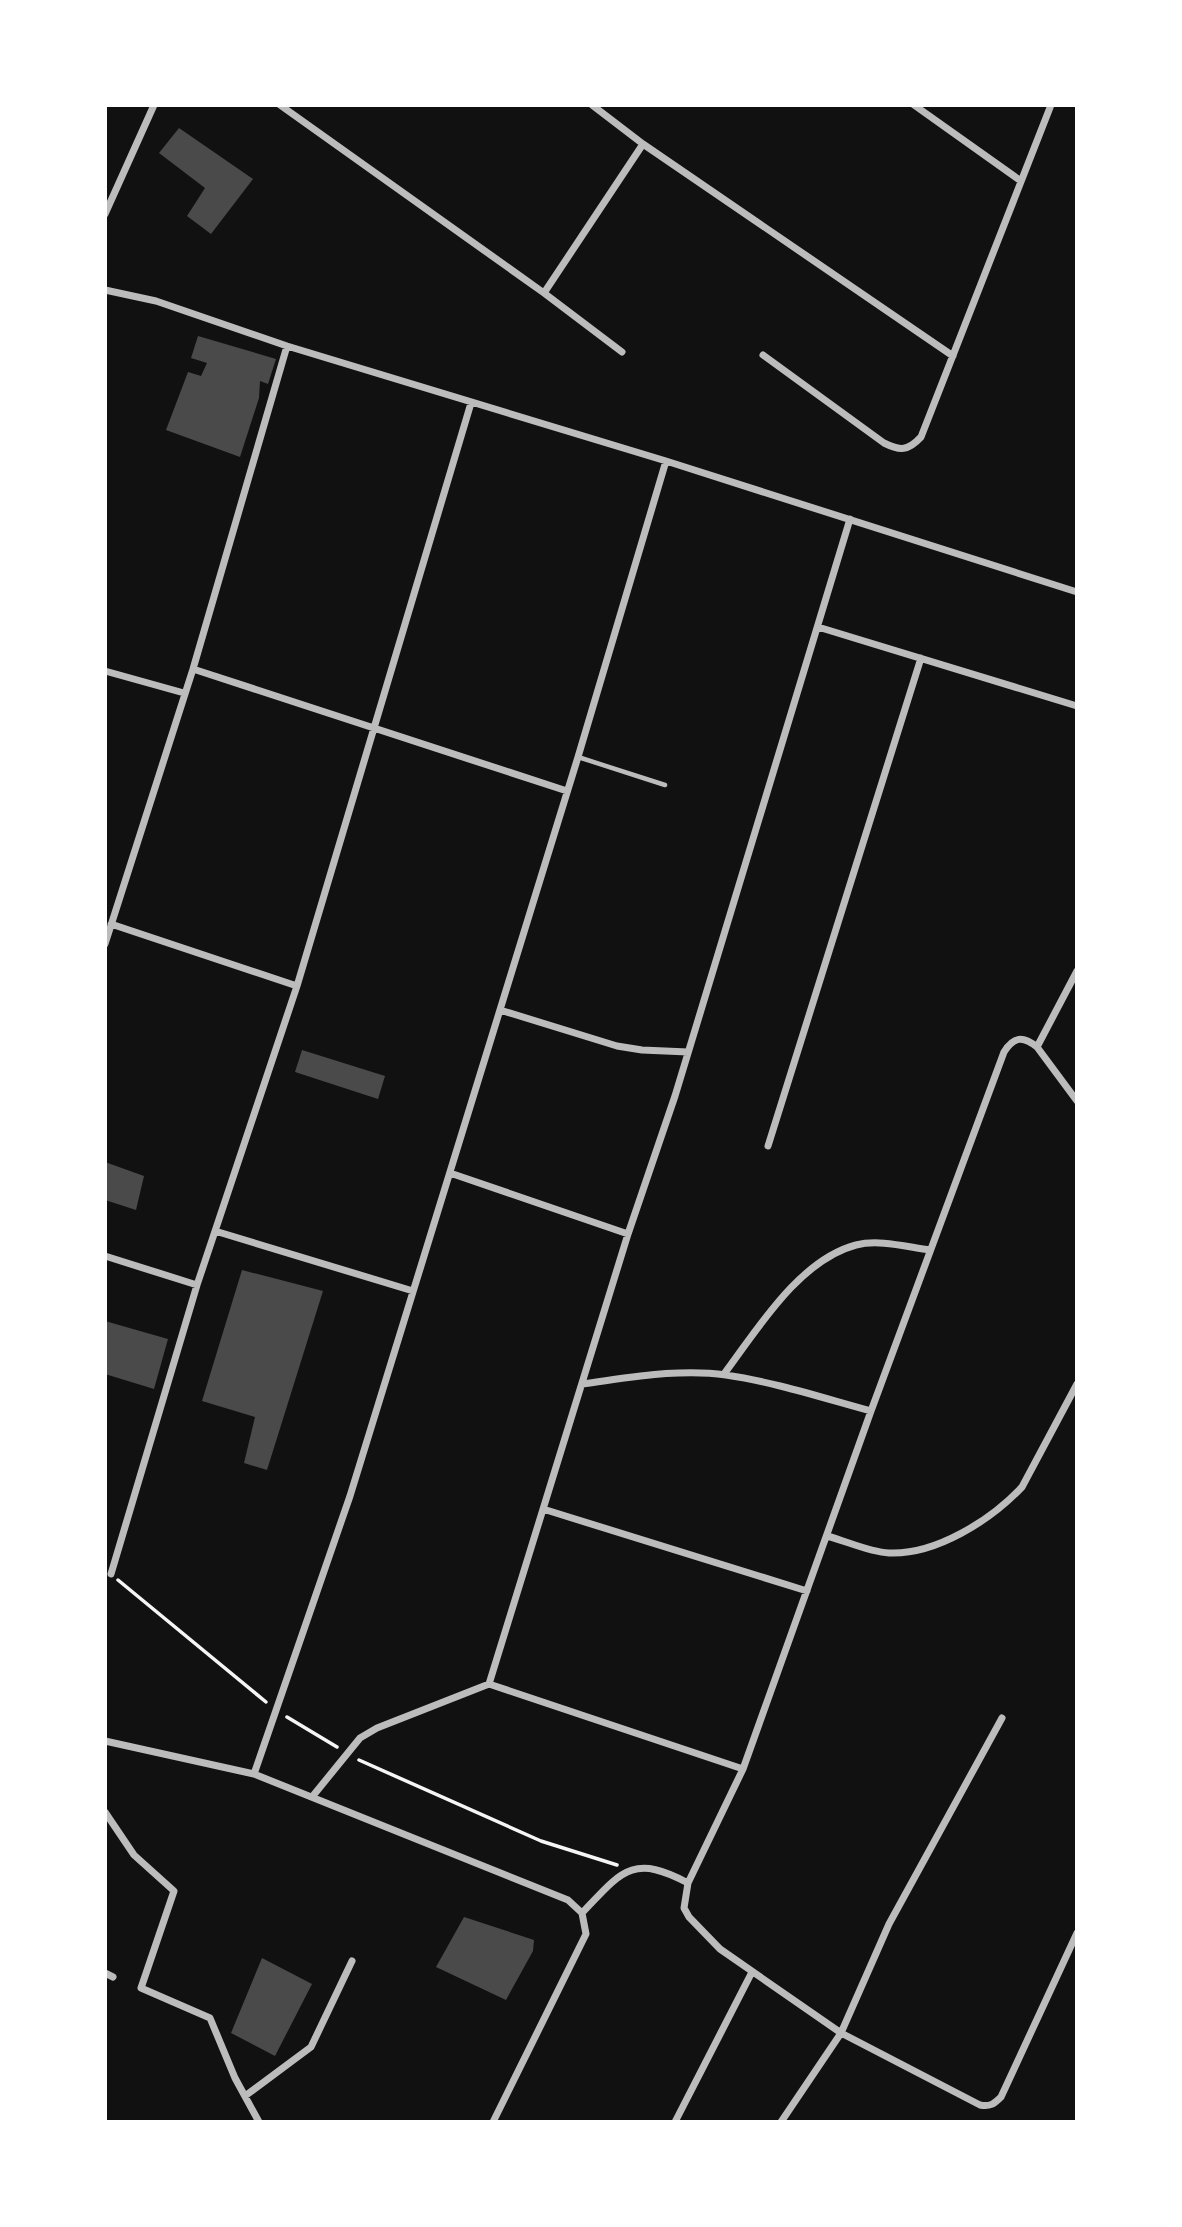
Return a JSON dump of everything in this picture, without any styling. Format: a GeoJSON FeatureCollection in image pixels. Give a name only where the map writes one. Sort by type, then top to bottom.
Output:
{"type":"FeatureCollection","features":[{"type":"Feature","properties":{"kind":"street"},"geometry":{"type":"LineString","coordinates":[[105,214],[154,105]]}},
{"type":"Feature","properties":{"kind":"street"},"geometry":{"type":"LineString","coordinates":[[280,105],[544,293],[622,352]]}},
{"type":"Feature","properties":{"kind":"street"},"geometry":{"type":"LineString","coordinates":[[592,105],[643,144],[953,356]]}},
{"type":"Feature","properties":{"kind":"street"},"geometry":{"type":"LineString","coordinates":[[914,105],[1021,181]]}},
{"type":"Feature","properties":{"kind":"street"},"geometry":{"type":"LineString","coordinates":[[763,355],[884,443],[905,450],[921,437],[1051,105]]}},
{"type":"Feature","properties":{"kind":"street"},"geometry":{"type":"LineString","coordinates":[[544,293],[643,144]]}},
{"type":"Feature","properties":{"kind":"street"},"geometry":{"type":"LineString","coordinates":[[105,290],[156,301],[287,346],[666,461],[1077,592]]}},
{"type":"Feature","properties":{"kind":"street"},"geometry":{"type":"LineString","coordinates":[[105,944],[193,669],[287,346]]}},
{"type":"Feature","properties":{"kind":"street"},"geometry":{"type":"LineString","coordinates":[[111,1574],[197,1285],[297,986],[471,403]]}},
{"type":"Feature","properties":{"kind":"street"},"geometry":{"type":"LineString","coordinates":[[254,1774],[350,1496],[578,757],[666,461]]}},
{"type":"Feature","properties":{"kind":"street"},"geometry":{"type":"LineString","coordinates":[[489,1684],[628,1234],[688,1052],[850,519]]}},
{"type":"Feature","properties":{"kind":"street"},"geometry":{"type":"LineString","coordinates":[[818,627],[1077,706]]}},
{"type":"Feature","properties":{"kind":"street"},"geometry":{"type":"LineString","coordinates":[[768,1146],[921,658]]}},
{"type":"Feature","properties":{"kind":"street"},"geometry":{"type":"LineString","coordinates":[[193,669],[567,791]]}},
{"type":"Feature","properties":{"kind":"street"},"geometry":{"type":"LineString","coordinates":[[105,671],[184,693]]}},
{"type":"Feature","properties":{"kind":"street"},"geometry":{"type":"LineString","coordinates":[[111,924],[297,986]]}},
{"type":"Feature","properties":{"kind":"street"},"geometry":{"type":"LineString","coordinates":[[1037,1047],[1077,971]]}},
{"type":"Feature","properties":{"kind":"street"},"geometry":{"type":"LineString","coordinates":[[500,1010],[617,1046],[688,1052]]}},
{"type":"Feature","properties":{"kind":"street"},"geometry":{"type":"LineString","coordinates":[[1077,1101],[1037,1047],[1030,1041],[1020,1039],[1010,1042],[930,1250],[743,1769],[688,1883],[684,1908],[689,1917],[720,1949],[841,2033],[980,2105],[987,2106],[995,2104],[1012,2074],[1077,1933]]}},
{"type":"Feature","properties":{"kind":"street"},"geometry":{"type":"LineString","coordinates":[[450,1173],[628,1234]]}},
{"type":"Feature","properties":{"kind":"street"},"geometry":{"type":"LineString","coordinates":[[215,1231],[413,1292]]}},
{"type":"Feature","properties":{"kind":"street"},"geometry":{"type":"LineString","coordinates":[[724,1374],[779,1301],[809,1272],[834,1253],[858,1245],[886,1244],[930,1250]]}},
{"type":"Feature","properties":{"kind":"street"},"geometry":{"type":"LineString","coordinates":[[105,1256],[197,1285]]}},
{"type":"Feature","properties":{"kind":"street"},"geometry":{"type":"LineString","coordinates":[[582,1384],[633,1377],[724,1374],[871,1411]]}},
{"type":"Feature","properties":{"kind":"street"},"geometry":{"type":"LineString","coordinates":[[827,1536],[887,1553],[913,1552],[939,1545],[967,1529],[1009,1500],[1022,1487],[1077,1384]]}},
{"type":"Feature","properties":{"kind":"street"},"geometry":{"type":"LineString","coordinates":[[544,1509],[807,1591]]}},
{"type":"Feature","properties":{"kind":"street"},"geometry":{"type":"LineString","coordinates":[[312,1797],[360,1738],[377,1728],[489,1684],[743,1769]]}},
{"type":"Feature","properties":{"kind":"street"},"geometry":{"type":"LineString","coordinates":[[781,2122],[841,2033],[889,1924],[1002,1718]]}},
{"type":"Feature","properties":{"kind":"street"},"geometry":{"type":"LineString","coordinates":[[105,1741],[254,1774],[568,1900],[582,1913],[586,1934],[493,2122]]}},
{"type":"Feature","properties":{"kind":"street"},"geometry":{"type":"LineString","coordinates":[[105,1812],[134,1855],[174,1891],[141,1988],[209,2018],[259,2122]]}},
{"type":"Feature","properties":{"kind":"street"},"geometry":{"type":"LineString","coordinates":[[582,1913],[607,1886],[631,1869],[649,1867],[665,1871],[688,1883]]}},
{"type":"Feature","properties":{"kind":"street"},"geometry":{"type":"LineString","coordinates":[[245,2096],[311,2047],[352,1961]]}},
{"type":"Feature","properties":{"kind":"street"},"geometry":{"type":"LineString","coordinates":[[675,2122],[752,1972]]}},
{"type":"Feature","properties":{"kind":"lane"},"geometry":{"type":"LineString","coordinates":[[578,757],[664,785]]}},
{"type":"Feature","properties":{"kind":"building"},"geometry":{"type":"Polygon","coordinates":[[[179,128],[253,179],[211,234],[187,216],[205,188],[159,153],[179,128]]]}},
{"type":"Feature","properties":{"kind":"building"},"geometry":{"type":"Polygon","coordinates":[[[198,336],[276,359],[268,384],[260,381],[259,398],[240,457],[166,430],[188,372],[201,376],[207,363],[191,358],[198,336]]]}},
{"type":"Feature","properties":{"kind":"building"},"geometry":{"type":"Polygon","coordinates":[[[302,1050],[385,1076],[378,1099],[295,1072],[302,1050]]]}},
{"type":"Feature","properties":{"kind":"building"},"geometry":{"type":"Polygon","coordinates":[[[105,1162],[144,1176],[136,1210],[105,1200],[105,1162]]]}},
{"type":"Feature","properties":{"kind":"building"},"geometry":{"type":"Polygon","coordinates":[[[242,1270],[323,1291],[267,1470],[244,1463],[255,1417],[202,1401],[242,1270]]]}},
{"type":"Feature","properties":{"kind":"building"},"geometry":{"type":"Polygon","coordinates":[[[105,1321],[168,1339],[154,1389],[105,1374],[105,1321]]]}},
{"type":"Feature","properties":{"kind":"building"},"geometry":{"type":"Polygon","coordinates":[[[464,1917],[534,1940],[533,1951],[506,2000],[436,1967],[464,1917]]]}},
{"type":"Feature","properties":{"kind":"building"},"geometry":{"type":"Polygon","coordinates":[[[262,1958],[312,1984],[275,2056],[231,2033],[262,1958]]]}}]}
